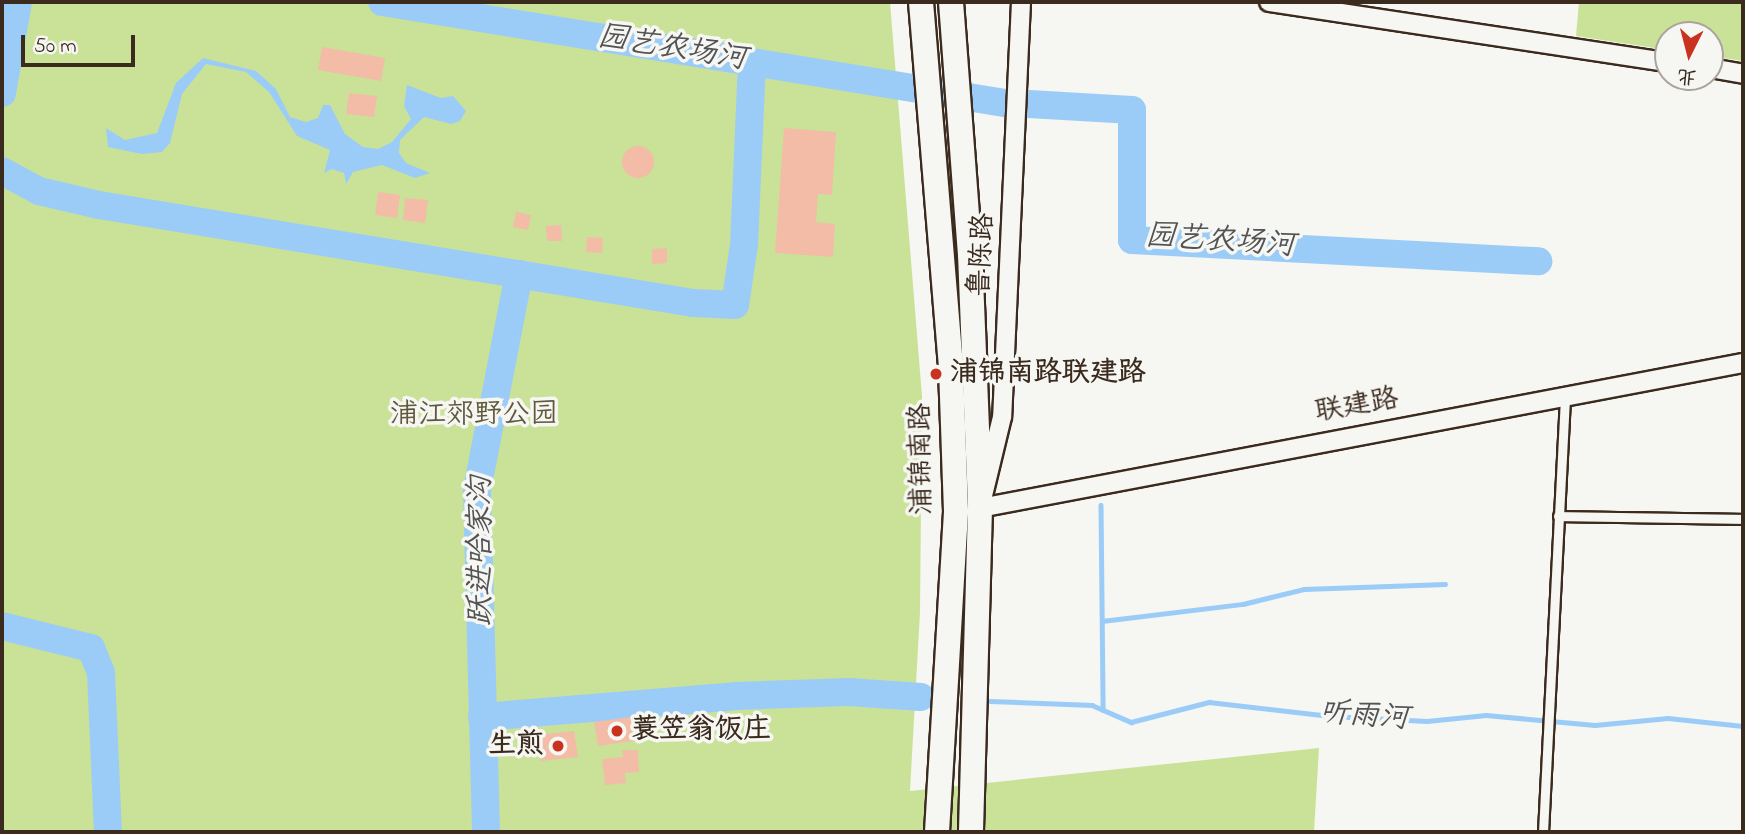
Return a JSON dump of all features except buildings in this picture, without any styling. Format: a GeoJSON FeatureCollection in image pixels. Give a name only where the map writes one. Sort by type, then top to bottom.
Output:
{"type":"FeatureCollection","features":[{"type":"Feature","properties":{"kind":"main road","name":"浦锦南路"},"geometry":{"type":"LineString","coordinates":[[921,2],[951,368],[956,512],[937,832]]}},
{"type":"Feature","properties":{"kind":"main road","name":"浦锦南路"},"geometry":{"type":"LineString","coordinates":[[951,2],[970,254],[980,508],[971,832]]}},
{"type":"Feature","properties":{"kind":"street","name":"鲁陈路"},"geometry":{"type":"LineString","coordinates":[[980,508],[1002,417],[1021,2]]}},
{"type":"Feature","properties":{"kind":"street"},"geometry":{"type":"LineString","coordinates":[[1269,2],[1654,60]]}},
{"type":"Feature","properties":{"kind":"street"},"geometry":{"type":"LineString","coordinates":[[1724,71],[1743,74]]}},
{"type":"Feature","properties":{"kind":"street","name":"联建路"},"geometry":{"type":"LineString","coordinates":[[980,508],[1743,363]]}},
{"type":"Feature","properties":{"kind":"lane"},"geometry":{"type":"LineString","coordinates":[[1543,832],[1545,746],[1565,396]]}},
{"type":"Feature","properties":{"kind":"lane"},"geometry":{"type":"LineString","coordinates":[[1558,516],[1743,519]]}},
{"type":"Feature","properties":{"kind":"green space","name":"浦江郊野公园"},"geometry":{"type":"Polygon","coordinates":[[[2,2],[890,2],[922,396],[920,612],[910,791],[1319,748],[1314,832],[2,832],[2,2]]]}},
{"type":"Feature","properties":{"kind":"green space"},"geometry":{"type":"Polygon","coordinates":[[[1579,2],[1743,2],[1743,61],[1724,58],[1724,21],[1654,21],[1654,48],[1576,36],[1579,2]]]}},
{"type":"Feature","properties":{"kind":"water"},"geometry":{"type":"Polygon","coordinates":[[[203,58],[256,71],[276,89],[290,117],[306,122],[318,118],[323,105],[330,105],[345,134],[363,147],[378,149],[392,142],[411,119],[404,106],[407,85],[441,98],[453,96],[466,111],[460,121],[451,124],[424,117],[400,140],[399,153],[406,163],[430,173],[415,178],[382,165],[353,172],[346,184],[344,173],[332,169],[324,173],[330,150],[297,136],[269,92],[246,72],[206,64],[182,94],[170,143],[162,152],[142,154],[108,147],[106,128],[125,140],[157,133],[176,83],[203,58]]]}},
{"type":"Feature","properties":{"kind":"waterway","name":"园艺农场河"},"geometry":{"type":"LineString","coordinates":[[2,93],[18,2]]}},
{"type":"Feature","properties":{"kind":"waterway","name":"园艺农场河"},"geometry":{"type":"LineString","coordinates":[[382,2],[1004,103]]}},
{"type":"Feature","properties":{"kind":"waterway"},"geometry":{"type":"LineString","coordinates":[[2,171],[39,191],[99,205],[693,303],[735,305],[744,245],[752,64]]}},
{"type":"Feature","properties":{"kind":"waterway","name":"园艺农场河"},"geometry":{"type":"LineString","coordinates":[[1029,104],[1132,110],[1132,240],[1538,261]]}},
{"type":"Feature","properties":{"kind":"waterway","name":"跃进哈家沟"},"geometry":{"type":"LineString","coordinates":[[486,832],[477,490],[519,274]]}},
{"type":"Feature","properties":{"kind":"waterway"},"geometry":{"type":"LineString","coordinates":[[1101,505],[1103,710]]}},
{"type":"Feature","properties":{"kind":"waterway"},"geometry":{"type":"LineString","coordinates":[[1102,621],[1243,604],[1304,589],[1445,584]]}},
{"type":"Feature","properties":{"kind":"waterway"},"geometry":{"type":"LineString","coordinates":[[2,626],[91,648],[101,673],[108,832]]}},
{"type":"Feature","properties":{"kind":"waterway","name":"听雨河"},"geometry":{"type":"LineString","coordinates":[[482,717],[735,696],[849,692],[921,697]]}},
{"type":"Feature","properties":{"kind":"waterway","name":"听雨河"},"geometry":{"type":"LineString","coordinates":[[990,701],[1092,705],[1131,722],[1209,702],[1330,716],[1427,721],[1486,715],[1595,725],[1668,718],[1743,726]]}},
{"type":"Feature","properties":{"kind":"place","name":"浦锦南路联建路"},"geometry":{"type":"Point","coordinates":[936,374]}},
{"type":"Feature","properties":{"kind":"place","name":"蓑笠翁饭庄"},"geometry":{"type":"Point","coordinates":[617,731]}},
{"type":"Feature","properties":{"kind":"place","name":"生煎"},"geometry":{"type":"Point","coordinates":[558,746]}}]}
